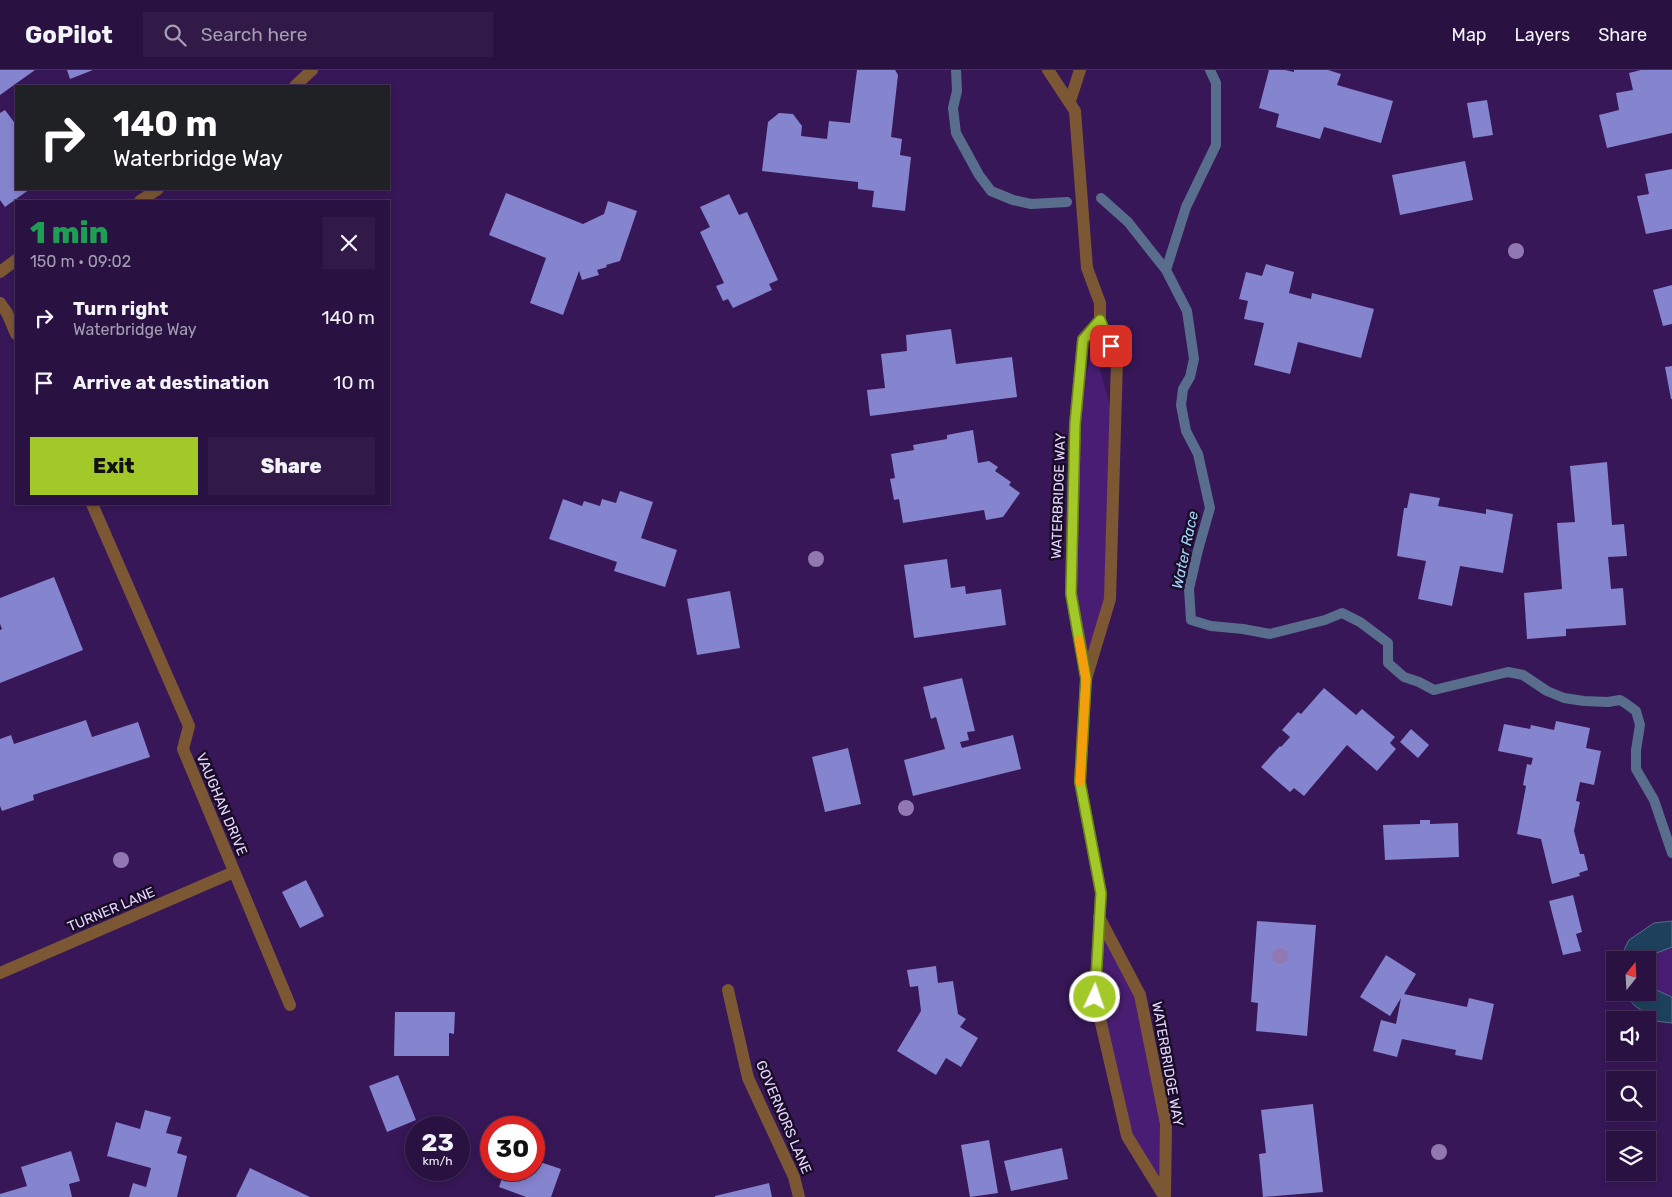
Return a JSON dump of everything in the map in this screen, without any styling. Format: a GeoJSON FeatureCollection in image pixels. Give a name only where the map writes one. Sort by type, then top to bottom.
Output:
{"type":"FeatureCollection","features":[{"type":"Feature","properties":{"kind":"street"},"geometry":{"type":"LineString","coordinates":[[296,85],[312,70]]}},
{"type":"Feature","properties":{"kind":"street","name":"WATERBRIDGE WAY"},"geometry":{"type":"LineString","coordinates":[[1048,70],[1075,111],[1087,268],[1100,303],[1100,320],[1117,360],[1110,598],[1086,679],[1080,782],[1101,893],[1095,997],[1127,1136],[1164,1196]]}},
{"type":"Feature","properties":{"kind":"street"},"geometry":{"type":"LineString","coordinates":[[1070,101],[1080,70]]}},
{"type":"Feature","properties":{"kind":"street"},"geometry":{"type":"LineString","coordinates":[[142,200],[156,190]]}},
{"type":"Feature","properties":{"kind":"street"},"geometry":{"type":"LineString","coordinates":[[0,272],[15,261]]}},
{"type":"Feature","properties":{"kind":"street"},"geometry":{"type":"LineString","coordinates":[[0,303],[7,313],[15,332]]}},
{"type":"Feature","properties":{"kind":"street","name":"WATERBRIDGE WAY"},"geometry":{"type":"LineString","coordinates":[[1086,679],[1071,594],[1075,424],[1083,340],[1100,320]]}},
{"type":"Feature","properties":{"kind":"street","name":"VAUGHAN DRIVE"},"geometry":{"type":"LineString","coordinates":[[92,505],[188,726],[182,749],[290,1005]]}},
{"type":"Feature","properties":{"kind":"street","name":"TURNER LANE"},"geometry":{"type":"LineString","coordinates":[[0,973],[234,872]]}},
{"type":"Feature","properties":{"kind":"street","name":"WATERBRIDGE WAY"},"geometry":{"type":"LineString","coordinates":[[1099,917],[1140,995],[1166,1124],[1164,1196]]}},
{"type":"Feature","properties":{"kind":"street","name":"GOVERNORS LANE"},"geometry":{"type":"LineString","coordinates":[[728,990],[748,1078],[794,1177],[799,1197]]}},
{"type":"Feature","properties":{"kind":"shaded area"},"geometry":{"type":"Polygon","coordinates":[[[1093,344],[1115,424],[1110,601],[1086,682],[1071,596],[1075,426],[1093,344]]]}},
{"type":"Feature","properties":{"kind":"shaded area"},"geometry":{"type":"Polygon","coordinates":[[[1100,918],[1141,996],[1166,1125],[1164,1197],[1128,1137],[1095,999],[1100,918]]]}},
{"type":"Feature","properties":{"kind":"shaded area"},"geometry":{"type":"Polygon","coordinates":[[[1672,947],[1672,997],[1656,990],[1656,953],[1672,947]]]}},
{"type":"Feature","properties":{"kind":"water"},"geometry":{"type":"Polygon","coordinates":[[[1672,921],[1672,947],[1656,953],[1656,951],[1624,951],[1629,940],[1654,923],[1672,921]]]}},
{"type":"Feature","properties":{"kind":"water"},"geometry":{"type":"Polygon","coordinates":[[[1656,990],[1672,997],[1672,1023],[1656,1021],[1656,1011],[1642,1011],[1631,1001],[1656,1001],[1656,990]]]}},
{"type":"Feature","properties":{"kind":"building"},"geometry":{"type":"Polygon","coordinates":[[[0,70],[35,70],[0,95],[0,70]]]}},
{"type":"Feature","properties":{"kind":"building"},"geometry":{"type":"Polygon","coordinates":[[[67,70],[93,70],[70,79],[67,70]]]}},
{"type":"Feature","properties":{"kind":"building"},"geometry":{"type":"Polygon","coordinates":[[[857,70],[895,70],[898,75],[891,137],[902,139],[900,155],[911,157],[905,211],[872,207],[874,191],[858,189],[858,182],[762,171],[768,122],[779,113],[793,114],[802,126],[801,136],[827,139],[829,121],[850,123],[857,70]]]}},
{"type":"Feature","properties":{"kind":"building"},"geometry":{"type":"Polygon","coordinates":[[[1269,70],[1294,72],[1294,70],[1328,70],[1341,74],[1337,85],[1393,101],[1381,143],[1324,127],[1320,139],[1276,127],[1279,114],[1259,108],[1269,70]]]}},
{"type":"Feature","properties":{"kind":"building"},"geometry":{"type":"Polygon","coordinates":[[[1641,70],[1672,70],[1672,133],[1607,148],[1599,115],[1619,110],[1616,93],[1633,90],[1629,73],[1641,70]]]}},
{"type":"Feature","properties":{"kind":"building"},"geometry":{"type":"Polygon","coordinates":[[[1487,100],[1493,135],[1473,138],[1467,103],[1487,100]]]}},
{"type":"Feature","properties":{"kind":"building"},"geometry":{"type":"Polygon","coordinates":[[[5,110],[15,121],[15,190],[29,190],[5,207],[0,200],[0,113],[5,110]]]}},
{"type":"Feature","properties":{"kind":"building"},"geometry":{"type":"Polygon","coordinates":[[[1465,161],[1473,200],[1400,215],[1392,175],[1465,161]]]}},
{"type":"Feature","properties":{"kind":"building"},"geometry":{"type":"Polygon","coordinates":[[[1672,169],[1672,229],[1646,234],[1637,196],[1649,194],[1645,174],[1672,169]]]}},
{"type":"Feature","properties":{"kind":"building"},"geometry":{"type":"Polygon","coordinates":[[[506,193],[583,224],[604,214],[608,201],[637,211],[620,261],[597,270],[599,275],[582,280],[579,271],[563,315],[530,303],[546,258],[489,235],[506,193]]]}},
{"type":"Feature","properties":{"kind":"building"},"geometry":{"type":"Polygon","coordinates":[[[729,194],[739,215],[747,212],[778,280],[769,284],[772,290],[733,308],[728,299],[723,301],[716,286],[724,283],[700,232],[710,227],[700,207],[729,194]]]}},
{"type":"Feature","properties":{"kind":"building"},"geometry":{"type":"Polygon","coordinates":[[[1266,264],[1294,272],[1289,293],[1311,299],[1312,293],[1374,309],[1361,358],[1298,342],[1290,374],[1254,365],[1264,323],[1244,319],[1248,301],[1239,299],[1246,272],[1262,276],[1266,264]]]}},
{"type":"Feature","properties":{"kind":"building"},"geometry":{"type":"Polygon","coordinates":[[[1672,285],[1672,324],[1663,326],[1653,290],[1672,285]]]}},
{"type":"Feature","properties":{"kind":"building"},"geometry":{"type":"Polygon","coordinates":[[[951,329],[956,364],[1012,357],[1017,397],[870,416],[867,390],[885,388],[881,354],[907,351],[906,335],[951,329]]]}},
{"type":"Feature","properties":{"kind":"building"},"geometry":{"type":"Polygon","coordinates":[[[1672,366],[1672,399],[1671,399],[1665,367],[1672,366]]]}},
{"type":"Feature","properties":{"kind":"building"},"geometry":{"type":"Polygon","coordinates":[[[973,430],[978,463],[989,461],[998,467],[995,471],[1011,482],[1009,485],[1020,493],[1003,517],[986,520],[984,510],[903,523],[899,499],[894,500],[890,479],[895,478],[891,454],[914,450],[913,445],[947,439],[947,435],[973,430]]]}},
{"type":"Feature","properties":{"kind":"building"},"geometry":{"type":"Polygon","coordinates":[[[1607,462],[1612,525],[1624,524],[1627,556],[1608,557],[1611,589],[1623,588],[1626,625],[1566,629],[1566,636],[1527,639],[1524,593],[1562,589],[1557,523],[1575,522],[1570,466],[1607,462]]]}},
{"type":"Feature","properties":{"kind":"building"},"geometry":{"type":"Polygon","coordinates":[[[620,491],[653,502],[641,538],[677,550],[665,587],[614,571],[617,562],[549,539],[563,499],[582,506],[584,501],[600,506],[602,499],[616,503],[620,491]]]}},
{"type":"Feature","properties":{"kind":"building"},"geometry":{"type":"Polygon","coordinates":[[[1410,493],[1440,498],[1438,506],[1486,514],[1486,509],[1513,514],[1503,573],[1460,566],[1452,606],[1418,599],[1426,561],[1397,556],[1404,508],[1407,508],[1410,493]]]}},
{"type":"Feature","properties":{"kind":"building"},"geometry":{"type":"Polygon","coordinates":[[[947,559],[951,588],[965,586],[966,594],[1001,589],[1006,625],[914,638],[904,565],[947,559]]]}},
{"type":"Feature","properties":{"kind":"building"},"geometry":{"type":"Polygon","coordinates":[[[54,577],[83,650],[0,683],[0,630],[2,629],[0,624],[0,598],[54,577]]]}},
{"type":"Feature","properties":{"kind":"building"},"geometry":{"type":"Polygon","coordinates":[[[730,591],[740,648],[697,655],[687,599],[730,591]]]}},
{"type":"Feature","properties":{"kind":"building"},"geometry":{"type":"Polygon","coordinates":[[[962,678],[975,731],[967,732],[969,740],[960,742],[962,748],[1013,735],[1021,769],[913,796],[904,760],[945,749],[936,717],[931,719],[923,687],[962,678]]]}},
{"type":"Feature","properties":{"kind":"building"},"geometry":{"type":"Polygon","coordinates":[[[1324,688],[1356,715],[1362,709],[1395,737],[1390,743],[1396,749],[1377,771],[1347,745],[1304,796],[1294,788],[1290,792],[1261,767],[1290,737],[1282,730],[1298,712],[1301,714],[1324,688]]]}},
{"type":"Feature","properties":{"kind":"building"},"geometry":{"type":"Polygon","coordinates":[[[86,720],[92,737],[138,722],[150,757],[33,795],[34,800],[2,811],[0,806],[0,739],[11,735],[14,744],[86,720]]]}},
{"type":"Feature","properties":{"kind":"building"},"geometry":{"type":"Polygon","coordinates":[[[1556,721],[1590,728],[1586,748],[1601,751],[1594,785],[1580,782],[1576,801],[1580,802],[1574,831],[1580,854],[1584,854],[1588,870],[1579,873],[1580,876],[1552,884],[1541,839],[1517,834],[1526,786],[1523,785],[1527,764],[1531,765],[1533,758],[1498,751],[1504,724],[1530,729],[1531,725],[1554,730],[1556,721]]]}},
{"type":"Feature","properties":{"kind":"building"},"geometry":{"type":"Polygon","coordinates":[[[1411,729],[1429,745],[1418,758],[1400,742],[1411,729]]]}},
{"type":"Feature","properties":{"kind":"building"},"geometry":{"type":"Polygon","coordinates":[[[848,748],[861,804],[825,812],[812,757],[848,748]]]}},
{"type":"Feature","properties":{"kind":"building"},"geometry":{"type":"Polygon","coordinates":[[[1420,820],[1430,820],[1430,824],[1458,823],[1459,857],[1385,860],[1383,825],[1420,824],[1420,820]]]}},
{"type":"Feature","properties":{"kind":"building"},"geometry":{"type":"Polygon","coordinates":[[[306,880],[324,916],[300,928],[282,892],[306,880]]]}},
{"type":"Feature","properties":{"kind":"building"},"geometry":{"type":"Polygon","coordinates":[[[1573,895],[1582,932],[1576,934],[1581,951],[1563,955],[1549,901],[1573,895]]]}},
{"type":"Feature","properties":{"kind":"building"},"geometry":{"type":"Polygon","coordinates":[[[1257,921],[1316,925],[1307,1036],[1256,1031],[1258,1003],[1251,1002],[1257,921]]]}},
{"type":"Feature","properties":{"kind":"building"},"geometry":{"type":"Polygon","coordinates":[[[1386,955],[1416,974],[1404,994],[1467,1007],[1469,998],[1494,1004],[1482,1060],[1455,1055],[1456,1050],[1402,1039],[1397,1057],[1373,1051],[1381,1020],[1396,1024],[1401,998],[1390,1016],[1360,997],[1386,955]]]}},
{"type":"Feature","properties":{"kind":"building"},"geometry":{"type":"Polygon","coordinates":[[[936,966],[938,983],[953,981],[958,1014],[966,1019],[960,1027],[978,1038],[961,1067],[946,1058],[936,1075],[897,1051],[921,1011],[918,986],[910,987],[907,970],[936,966]]]}},
{"type":"Feature","properties":{"kind":"building"},"geometry":{"type":"Polygon","coordinates":[[[395,1012],[455,1012],[454,1034],[449,1033],[449,1056],[394,1056],[395,1012]]]}},
{"type":"Feature","properties":{"kind":"building"},"geometry":{"type":"Polygon","coordinates":[[[398,1075],[414,1116],[405,1116],[405,1125],[387,1132],[369,1086],[398,1075]]]}},
{"type":"Feature","properties":{"kind":"building"},"geometry":{"type":"Polygon","coordinates":[[[1313,1104],[1323,1192],[1263,1197],[1259,1154],[1266,1153],[1261,1110],[1313,1104]]]}},
{"type":"Feature","properties":{"kind":"building"},"geometry":{"type":"Polygon","coordinates":[[[145,1110],[171,1117],[166,1133],[182,1137],[177,1153],[187,1156],[177,1197],[129,1197],[133,1183],[146,1187],[151,1168],[107,1156],[116,1122],[140,1129],[145,1110]]]}},
{"type":"Feature","properties":{"kind":"building"},"geometry":{"type":"Polygon","coordinates":[[[989,1140],[998,1193],[970,1197],[961,1145],[989,1140]]]}},
{"type":"Feature","properties":{"kind":"building"},"geometry":{"type":"Polygon","coordinates":[[[1062,1148],[1068,1179],[1011,1191],[1004,1161],[1062,1148]]]}},
{"type":"Feature","properties":{"kind":"building"},"geometry":{"type":"Polygon","coordinates":[[[71,1151],[80,1181],[69,1184],[72,1197],[0,1197],[0,1194],[27,1186],[21,1167],[71,1151]]]}},
{"type":"Feature","properties":{"kind":"building"},"geometry":{"type":"Polygon","coordinates":[[[545,1164],[561,1169],[551,1197],[526,1197],[499,1187],[501,1181],[545,1181],[545,1164]]]}},
{"type":"Feature","properties":{"kind":"building"},"geometry":{"type":"Polygon","coordinates":[[[250,1168],[310,1197],[236,1197],[250,1168]]]}},
{"type":"Feature","properties":{"kind":"building"},"geometry":{"type":"Polygon","coordinates":[[[769,1183],[772,1197],[715,1197],[715,1196],[769,1183]]]}},
{"type":"Feature","properties":{"kind":"waterway","name":"Water Race"},"geometry":{"type":"LineString","coordinates":[[956,70],[957,91],[953,108],[956,133],[979,175],[991,191],[1013,200],[1031,204],[1067,202]]}},
{"type":"Feature","properties":{"kind":"waterway","name":"Water Race"},"geometry":{"type":"LineString","coordinates":[[1166,270],[1186,207],[1216,145],[1216,83],[1210,70]]}},
{"type":"Feature","properties":{"kind":"waterway","name":"Water Race"},"geometry":{"type":"LineString","coordinates":[[1101,198],[1128,222],[1166,270],[1187,311],[1194,359],[1190,377],[1183,389],[1181,405],[1186,431],[1198,454],[1210,508],[1189,589],[1191,620],[1211,626],[1270,634],[1325,620],[1342,613],[1360,622],[1388,643],[1388,663],[1404,677],[1434,690],[1508,672],[1523,675],[1547,691],[1564,698],[1608,702],[1620,700],[1636,711],[1640,725],[1636,750],[1636,769],[1654,800],[1672,853]]}},
{"type":"Feature","properties":{"kind":"slow traffic"},"geometry":{"type":"LineString","coordinates":[[1079,640],[1086,679],[1080,782]]}},
{"type":"Feature","properties":{"kind":"route"},"geometry":{"type":"LineString","coordinates":[[1095,997],[1101,893],[1080,782],[1086,679],[1071,594],[1075,424],[1083,340],[1100,320],[1111,346]]}}]}
